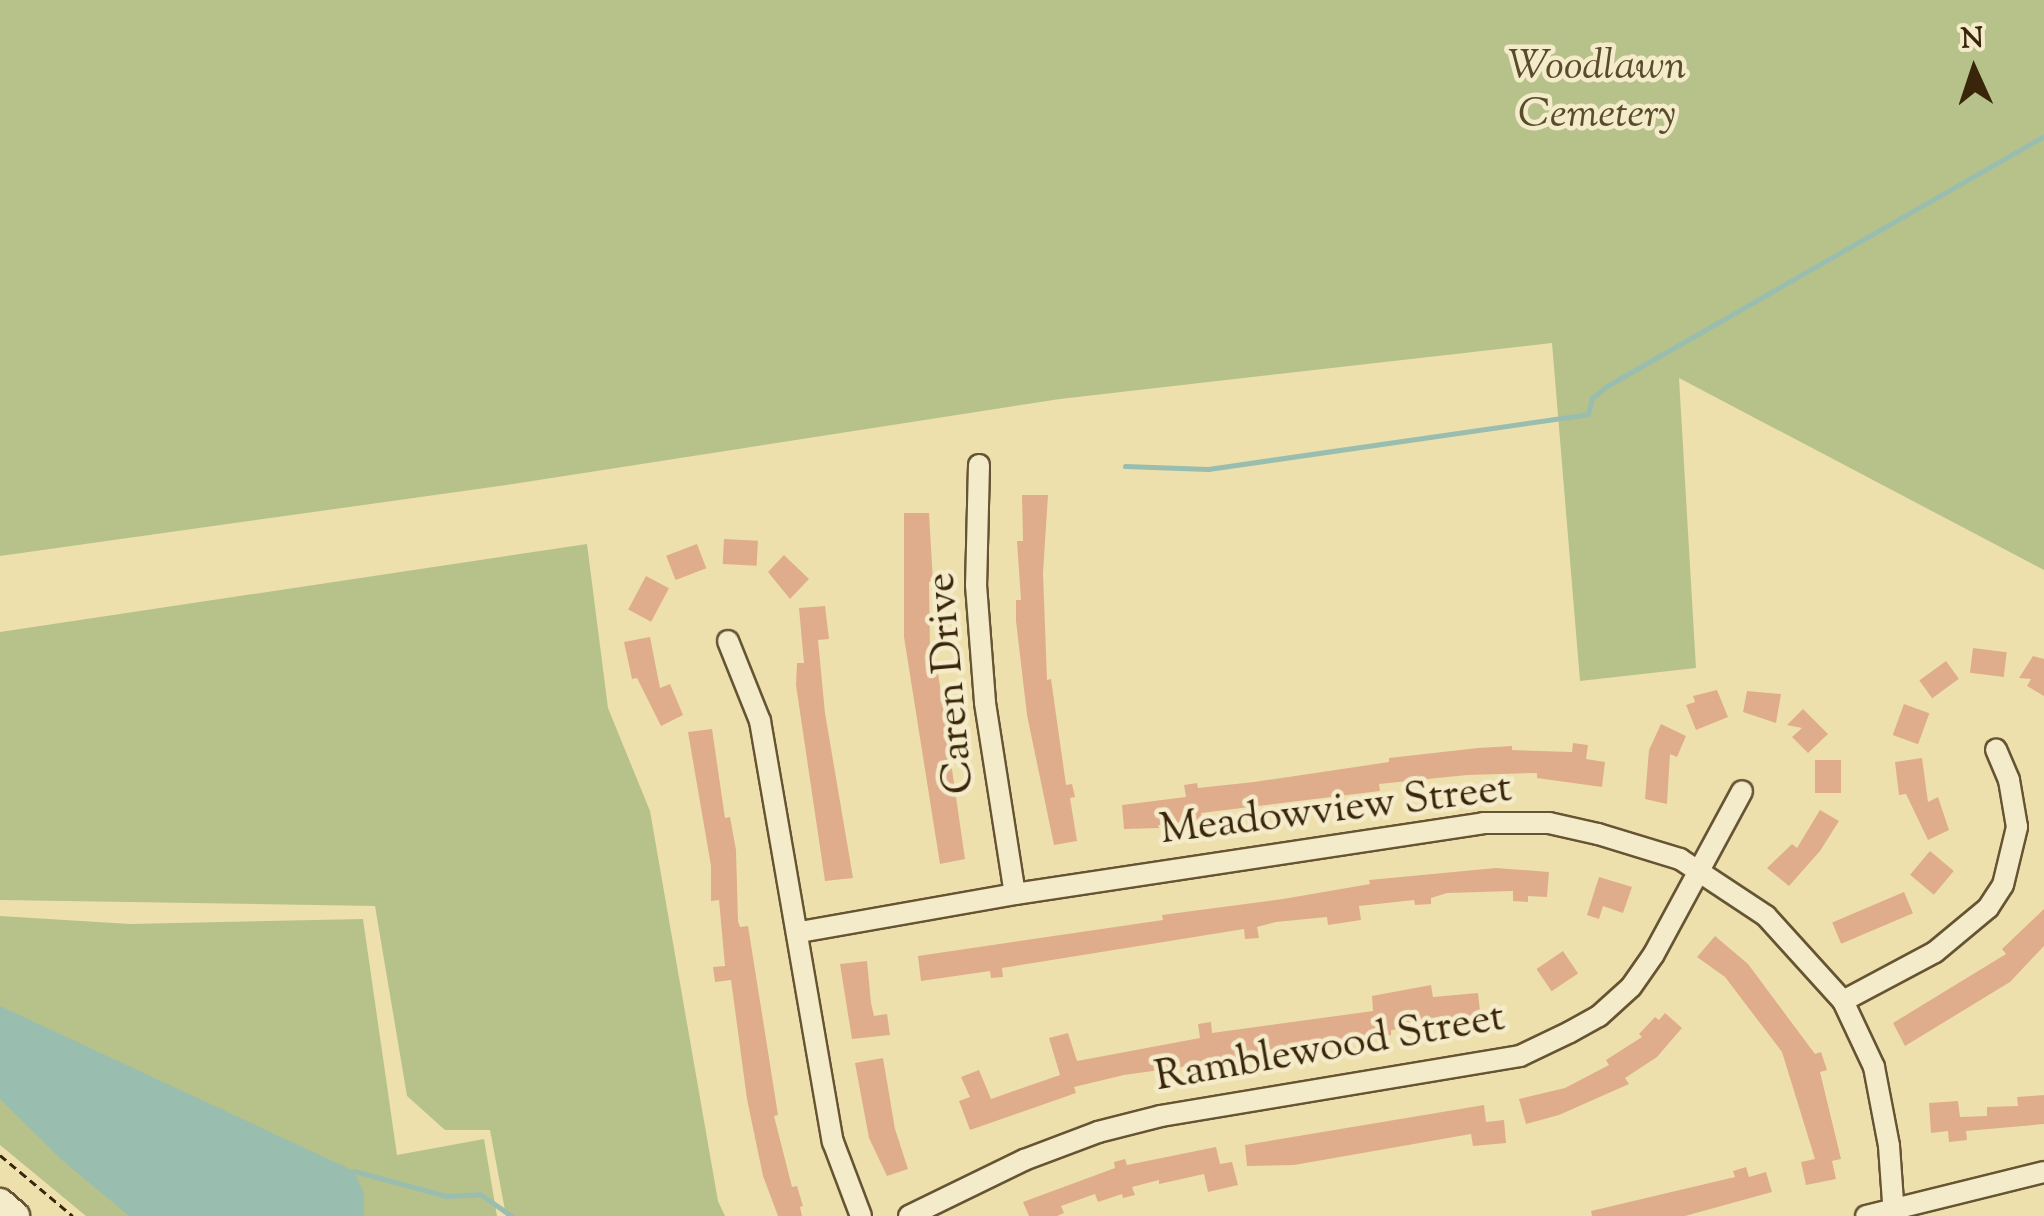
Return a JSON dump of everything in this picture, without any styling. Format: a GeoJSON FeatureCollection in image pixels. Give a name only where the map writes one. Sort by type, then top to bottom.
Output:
{"type":"FeatureCollection","features":[{"type":"Feature","properties":{"kind":"main road"},"geometry":{"type":"LineString","coordinates":[[0,1204],[15,1216]]}},
{"type":"Feature","properties":{"kind":"street","name":"Caren Drive"},"geometry":{"type":"LineString","coordinates":[[980,464],[976,584],[986,703],[1014,894]]}},
{"type":"Feature","properties":{"kind":"street"},"geometry":{"type":"LineString","coordinates":[[728,640],[760,721],[800,932],[833,1142],[861,1216]]}},
{"type":"Feature","properties":{"kind":"street"},"geometry":{"type":"LineString","coordinates":[[1843,1001],[1935,952],[1988,908],[2003,885],[2016,848],[2015,803],[1996,750]]}},
{"type":"Feature","properties":{"kind":"street","name":"Ramblewood Street"},"geometry":{"type":"LineString","coordinates":[[909,1216],[1024,1160],[1098,1132],[1161,1116],[1520,1056],[1599,1016],[1631,987],[1700,872],[1742,791]]}},
{"type":"Feature","properties":{"kind":"street","name":"Meadowview Street"},"geometry":{"type":"LineString","coordinates":[[800,932],[1014,894],[1483,822],[1549,824],[1598,834],[1680,859],[1766,916],[1843,1001],[1874,1067],[1889,1146],[1894,1212]]}},
{"type":"Feature","properties":{"kind":"street"},"geometry":{"type":"LineString","coordinates":[[1866,1216],[2044,1172]]}},
{"type":"Feature","properties":{"kind":"path"},"geometry":{"type":"LineString","coordinates":[[0,1156],[74,1216]]}},
{"type":"Feature","properties":{"kind":"green space","name":"Woodlawn Cemetery"},"geometry":{"type":"Polygon","coordinates":[[[0,0],[2044,0],[2044,570],[1679,378],[1696,668],[1580,681],[1552,343],[1060,399],[513,484],[0,556],[0,0]]]}},
{"type":"Feature","properties":{"kind":"green space"},"geometry":{"type":"Polygon","coordinates":[[[587,544],[608,708],[650,811],[718,1201],[725,1216],[506,1216],[490,1130],[445,1130],[407,1096],[375,906],[0,900],[0,632],[587,544]]]}},
{"type":"Feature","properties":{"kind":"green space"},"geometry":{"type":"Polygon","coordinates":[[[0,916],[130,924],[363,919],[397,1155],[484,1139],[497,1216],[86,1216],[0,1145],[0,916]]]}},
{"type":"Feature","properties":{"kind":"shaded area"},"geometry":{"type":"Polygon","coordinates":[[[0,1006],[354,1171],[364,1193],[364,1216],[129,1216],[62,1160],[0,1099],[0,1006]]]}},
{"type":"Feature","properties":{"kind":"building"},"geometry":{"type":"Polygon","coordinates":[[[1022,495],[1048,495],[1043,573],[1047,680],[1051,679],[1066,785],[1072,784],[1075,797],[1070,798],[1077,841],[1054,845],[1027,715],[1016,621],[1016,600],[1021,600],[1017,541],[1023,541],[1022,495]]]}},
{"type":"Feature","properties":{"kind":"building"},"geometry":{"type":"Polygon","coordinates":[[[904,513],[929,513],[933,582],[929,582],[930,652],[935,652],[965,859],[940,864],[904,637],[904,513]]]}},
{"type":"Feature","properties":{"kind":"building"},"geometry":{"type":"Polygon","coordinates":[[[724,539],[758,541],[757,566],[723,564],[724,539]]]}},
{"type":"Feature","properties":{"kind":"building"},"geometry":{"type":"Polygon","coordinates":[[[697,544],[706,568],[676,580],[666,556],[697,544]]]}},
{"type":"Feature","properties":{"kind":"building"},"geometry":{"type":"Polygon","coordinates":[[[784,555],[809,579],[790,599],[768,572],[784,555]]]}},
{"type":"Feature","properties":{"kind":"building"},"geometry":{"type":"Polygon","coordinates":[[[646,576],[669,588],[651,622],[628,610],[646,576]]]}},
{"type":"Feature","properties":{"kind":"building"},"geometry":{"type":"Polygon","coordinates":[[[825,606],[829,639],[818,640],[825,713],[853,878],[825,881],[796,685],[797,663],[804,663],[799,608],[825,606]]]}},
{"type":"Feature","properties":{"kind":"building"},"geometry":{"type":"Polygon","coordinates":[[[650,637],[660,688],[670,684],[683,715],[661,726],[637,678],[632,679],[624,642],[650,637]]]}},
{"type":"Feature","properties":{"kind":"building"},"geometry":{"type":"Polygon","coordinates":[[[1973,648],[2007,652],[2004,677],[1970,673],[1973,648]]]}},
{"type":"Feature","properties":{"kind":"building"},"geometry":{"type":"Polygon","coordinates":[[[2033,656],[2044,659],[2044,696],[2027,686],[2031,679],[2019,678],[2033,656]]]}},
{"type":"Feature","properties":{"kind":"building"},"geometry":{"type":"Polygon","coordinates":[[[1946,661],[1959,679],[1932,698],[1919,680],[1946,661]]]}},
{"type":"Feature","properties":{"kind":"building"},"geometry":{"type":"Polygon","coordinates":[[[1717,690],[1728,717],[1696,730],[1686,705],[1695,702],[1693,696],[1717,690]]]}},
{"type":"Feature","properties":{"kind":"building"},"geometry":{"type":"Polygon","coordinates":[[[1747,691],[1781,694],[1776,723],[1743,712],[1747,691]]]}},
{"type":"Feature","properties":{"kind":"building"},"geometry":{"type":"Polygon","coordinates":[[[1904,704],[1929,713],[1918,744],[1893,735],[1904,704]]]}},
{"type":"Feature","properties":{"kind":"building"},"geometry":{"type":"Polygon","coordinates":[[[1803,709],[1828,734],[1808,753],[1792,737],[1802,728],[1787,725],[1803,709]]]}},
{"type":"Feature","properties":{"kind":"building"},"geometry":{"type":"Polygon","coordinates":[[[1661,724],[1686,736],[1677,757],[1670,754],[1667,804],[1645,799],[1649,750],[1661,724]]]}},
{"type":"Feature","properties":{"kind":"building"},"geometry":{"type":"Polygon","coordinates":[[[712,729],[725,818],[730,817],[736,850],[738,921],[740,927],[748,926],[778,1115],[774,1116],[792,1187],[797,1186],[803,1206],[802,1216],[778,1216],[763,1176],[747,1099],[731,980],[715,982],[713,967],[725,966],[719,900],[711,901],[711,866],[688,732],[712,729]]]}},
{"type":"Feature","properties":{"kind":"building"},"geometry":{"type":"Polygon","coordinates":[[[1573,743],[1588,745],[1586,759],[1605,762],[1602,787],[1537,778],[1537,773],[1467,775],[1379,784],[1380,791],[1201,813],[1202,820],[1158,825],[1159,828],[1124,829],[1122,805],[1186,797],[1184,785],[1197,783],[1198,788],[1254,782],[1389,762],[1389,758],[1478,748],[1512,746],[1512,750],[1572,752],[1573,743]]]}},
{"type":"Feature","properties":{"kind":"building"},"geometry":{"type":"Polygon","coordinates":[[[1922,758],[1928,802],[1938,797],[1949,830],[1928,840],[1906,794],[1899,795],[1895,762],[1922,758]]]}},
{"type":"Feature","properties":{"kind":"building"},"geometry":{"type":"Polygon","coordinates":[[[1815,760],[1841,760],[1841,793],[1815,793],[1815,760]]]}},
{"type":"Feature","properties":{"kind":"building"},"geometry":{"type":"Polygon","coordinates":[[[1820,810],[1839,821],[1820,851],[1789,886],[1767,868],[1792,844],[1797,848],[1820,810]]]}},
{"type":"Feature","properties":{"kind":"building"},"geometry":{"type":"Polygon","coordinates":[[[1930,851],[1954,871],[1934,895],[1910,875],[1930,851]]]}},
{"type":"Feature","properties":{"kind":"building"},"geometry":{"type":"Polygon","coordinates":[[[1496,868],[1549,872],[1547,897],[1528,896],[1528,902],[1513,901],[1513,891],[1447,893],[1431,898],[1431,904],[1415,905],[1414,900],[1359,906],[1361,920],[1328,925],[1327,917],[1276,922],[1257,927],[1259,938],[1245,939],[1244,929],[1002,968],[1003,977],[991,978],[990,971],[921,981],[918,956],[1163,920],[1162,915],[1283,899],[1370,884],[1369,880],[1496,868]]]}},
{"type":"Feature","properties":{"kind":"building"},"geometry":{"type":"Polygon","coordinates":[[[1599,877],[1632,887],[1623,913],[1603,906],[1599,919],[1587,915],[1599,877]]]}},
{"type":"Feature","properties":{"kind":"building"},"geometry":{"type":"Polygon","coordinates":[[[1904,892],[1913,913],[1841,944],[1832,922],[1904,892]]]}},
{"type":"Feature","properties":{"kind":"building"},"geometry":{"type":"Polygon","coordinates":[[[2044,909],[2044,946],[2010,982],[1905,1046],[1893,1023],[2006,954],[2002,949],[2044,909]]]}},
{"type":"Feature","properties":{"kind":"building"},"geometry":{"type":"Polygon","coordinates":[[[1715,936],[1748,964],[1815,1054],[1821,1052],[1827,1070],[1820,1072],[1841,1159],[1832,1161],[1836,1179],[1806,1185],[1801,1162],[1815,1159],[1782,1052],[1725,977],[1697,957],[1715,936]]]}},
{"type":"Feature","properties":{"kind":"building"},"geometry":{"type":"Polygon","coordinates":[[[1563,951],[1578,973],[1552,991],[1536,969],[1563,951]]]}},
{"type":"Feature","properties":{"kind":"building"},"geometry":{"type":"Polygon","coordinates":[[[867,961],[874,1016],[887,1014],[890,1035],[852,1039],[840,964],[867,961]]]}},
{"type":"Feature","properties":{"kind":"building"},"geometry":{"type":"Polygon","coordinates":[[[1431,985],[1433,997],[1478,993],[1481,1020],[1391,1030],[1391,1035],[1302,1044],[1259,1051],[1260,1056],[1124,1075],[1074,1087],[1076,1093],[970,1130],[959,1101],[970,1097],[961,1077],[979,1070],[991,1099],[1060,1075],[1049,1038],[1068,1033],[1077,1061],[1200,1038],[1198,1024],[1211,1022],[1212,1033],[1373,1011],[1372,996],[1431,985]]]}},
{"type":"Feature","properties":{"kind":"building"},"geometry":{"type":"Polygon","coordinates":[[[1665,1013],[1682,1028],[1657,1057],[1625,1078],[1629,1084],[1559,1115],[1526,1124],[1519,1099],[1565,1088],[1609,1065],[1606,1060],[1642,1037],[1639,1034],[1655,1017],[1659,1020],[1665,1013]]]}},
{"type":"Feature","properties":{"kind":"building"},"geometry":{"type":"Polygon","coordinates":[[[883,1058],[895,1129],[908,1169],[887,1176],[869,1138],[855,1063],[883,1058]]]}},
{"type":"Feature","properties":{"kind":"building"},"geometry":{"type":"Polygon","coordinates":[[[2044,1095],[2044,1124],[1966,1131],[1967,1140],[1949,1142],[1948,1131],[1931,1133],[1929,1103],[1958,1101],[1960,1117],[1987,1116],[1987,1107],[2018,1106],[2017,1097],[2044,1095]]]}},
{"type":"Feature","properties":{"kind":"building"},"geometry":{"type":"Polygon","coordinates":[[[1484,1105],[1486,1122],[1504,1120],[1506,1143],[1473,1146],[1471,1134],[1294,1165],[1247,1166],[1245,1145],[1484,1105]]]}},
{"type":"Feature","properties":{"kind":"building"},"geometry":{"type":"Polygon","coordinates":[[[1216,1147],[1220,1164],[1232,1162],[1238,1185],[1208,1192],[1204,1174],[1159,1184],[1159,1180],[1132,1187],[1135,1195],[1123,1198],[1122,1194],[1098,1202],[1095,1194],[1061,1206],[1064,1213],[1057,1216],[1029,1216],[1023,1202],[1115,1168],[1114,1162],[1125,1159],[1127,1165],[1216,1147]]]}},
{"type":"Feature","properties":{"kind":"building"},"geometry":{"type":"Polygon","coordinates":[[[1746,1167],[1749,1177],[1766,1172],[1772,1192],[1685,1216],[1592,1216],[1591,1211],[1735,1177],[1733,1171],[1746,1167]]]}},
{"type":"Feature","properties":{"kind":"waterway"},"geometry":{"type":"LineString","coordinates":[[1125,466],[1208,469],[1588,414],[1592,398],[1607,386],[2044,136]]}},
{"type":"Feature","properties":{"kind":"waterway"},"geometry":{"type":"LineString","coordinates":[[354,1171],[446,1196],[480,1194],[512,1216]]}}]}
